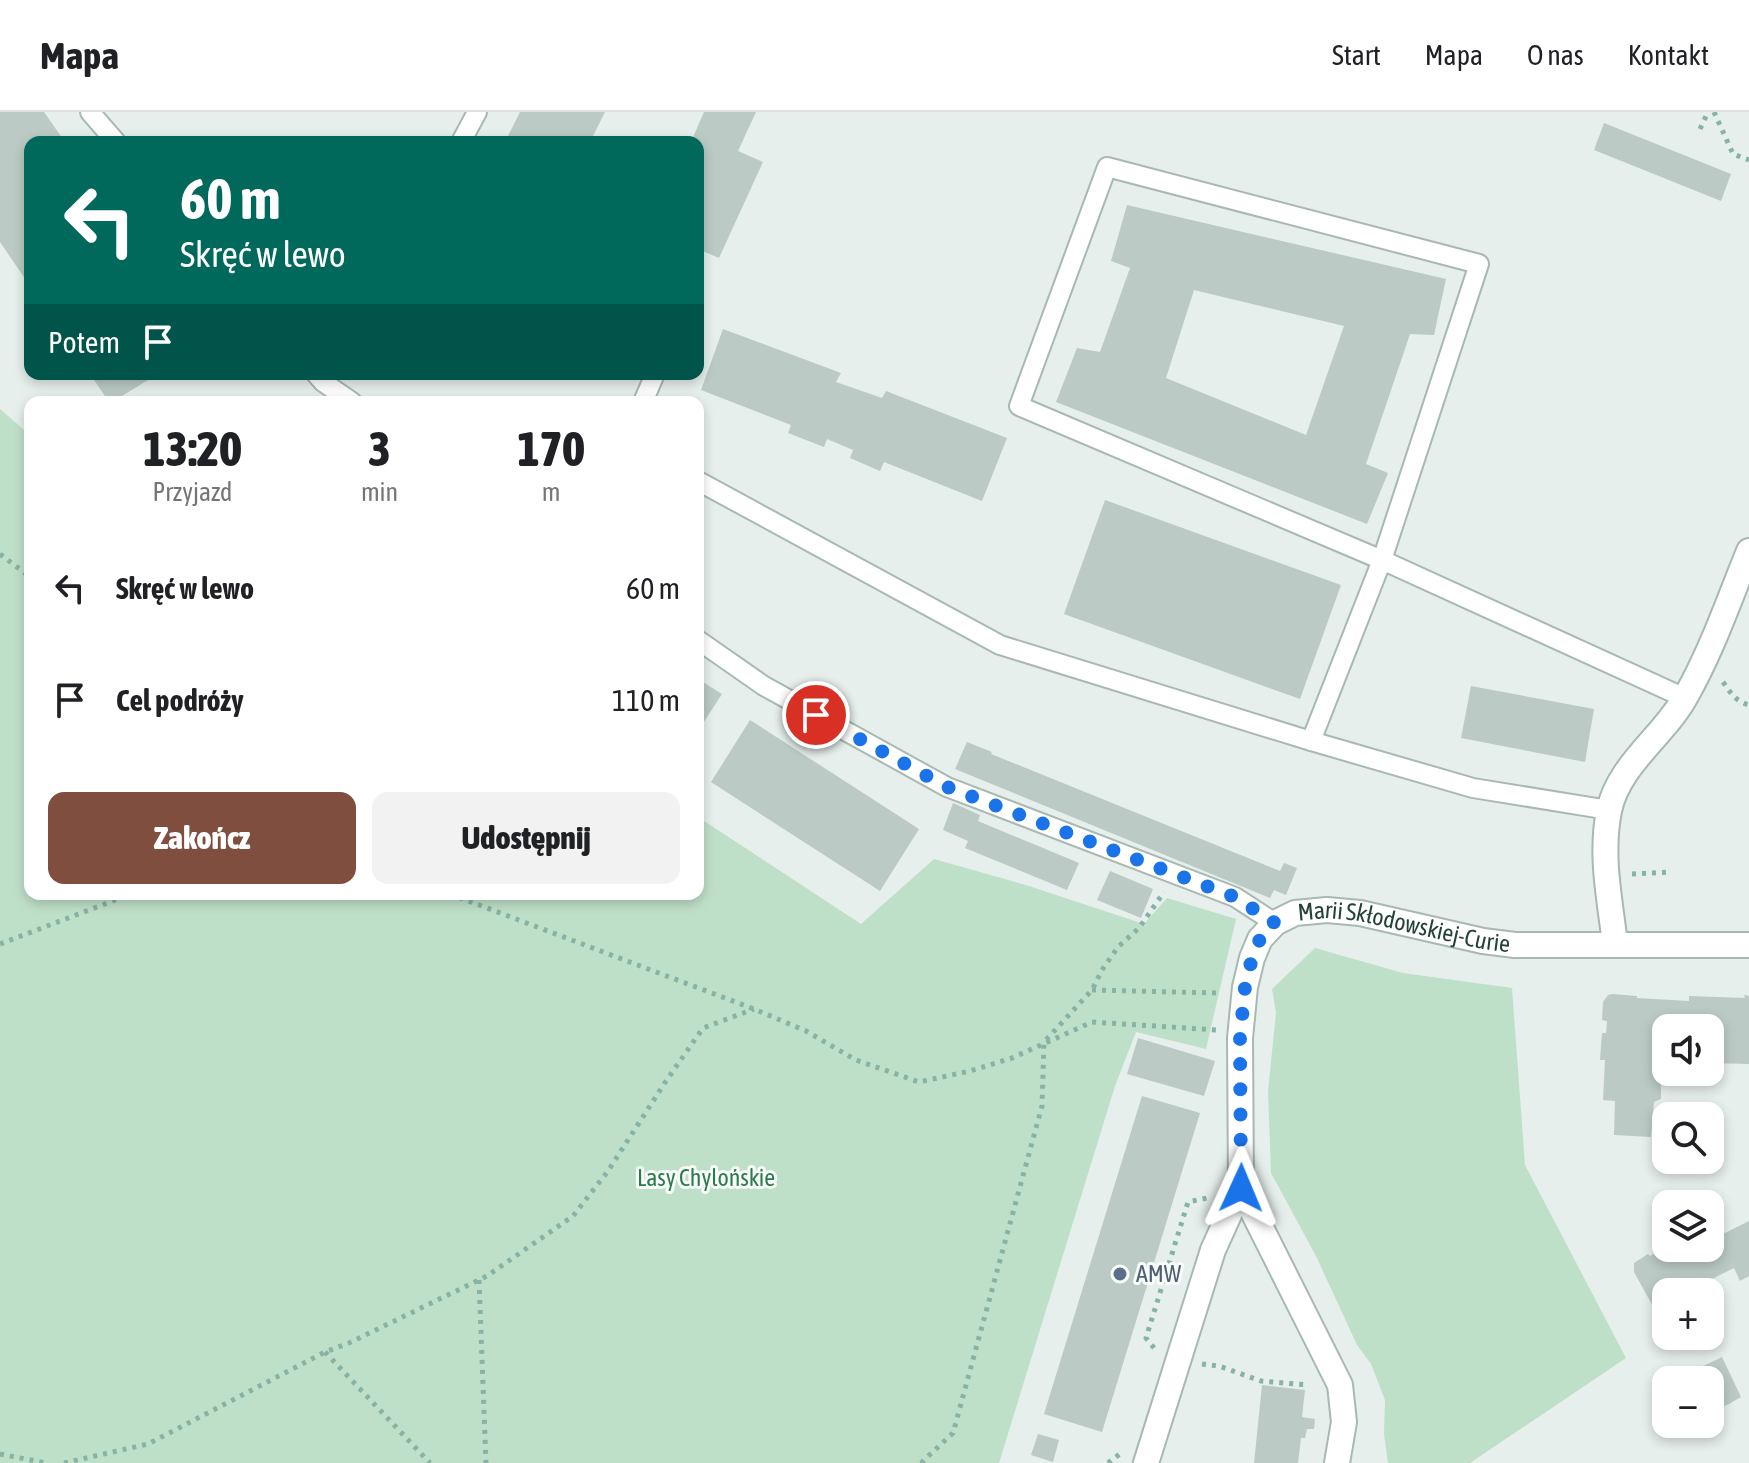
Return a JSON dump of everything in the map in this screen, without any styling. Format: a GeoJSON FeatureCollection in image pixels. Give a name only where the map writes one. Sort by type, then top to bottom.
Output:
{"type":"FeatureCollection","features":[{"type":"Feature","properties":{"kind":"street"},"geometry":{"type":"LineString","coordinates":[[1615,944],[1604,854],[1609,810],[1623,779],[1685,698],[1705,660],[1749,551]]}},
{"type":"Feature","properties":{"kind":"street","name":"Marii Skłodowskiej-Curie"},"geometry":{"type":"LineString","coordinates":[[1137,1456],[1179,1361],[1213,1250],[1241,1188],[1240,1038],[1245,987],[1260,939],[1275,923],[1295,913],[1327,910],[1360,913],[1483,941],[1515,945],[1749,945]]}},
{"type":"Feature","properties":{"kind":"street","name":"Marii Skłodowskiej-Curie"},"geometry":{"type":"LineString","coordinates":[[1241,1188],[1340,1385],[1344,1422],[1337,1463]]}},
{"type":"Feature","properties":{"kind":"lane"},"geometry":{"type":"LineString","coordinates":[[90,112],[111,136]]}},
{"type":"Feature","properties":{"kind":"lane"},"geometry":{"type":"LineString","coordinates":[[464,136],[477,112]]}},
{"type":"Feature","properties":{"kind":"lane"},"geometry":{"type":"LineString","coordinates":[[1311,741],[1382,560],[1479,264],[1107,167],[1019,406],[1382,560],[1685,698]]}},
{"type":"Feature","properties":{"kind":"lane"},"geometry":{"type":"LineString","coordinates":[[321,380],[343,396]]}},
{"type":"Feature","properties":{"kind":"lane"},"geometry":{"type":"LineString","coordinates":[[704,484],[1000,645],[1473,788],[1609,810]]}},
{"type":"Feature","properties":{"kind":"lane"},"geometry":{"type":"LineString","coordinates":[[704,644],[764,686],[947,787],[1235,897],[1275,923]]}},
{"type":"Feature","properties":{"kind":"path"},"geometry":{"type":"LineString","coordinates":[[1700,129],[1708,112]]}},
{"type":"Feature","properties":{"kind":"path"},"geometry":{"type":"LineString","coordinates":[[1714,112],[1733,154],[1749,160]]}},
{"type":"Feature","properties":{"kind":"path"},"geometry":{"type":"LineString","coordinates":[[0,554],[24,572]]}},
{"type":"Feature","properties":{"kind":"path"},"geometry":{"type":"LineString","coordinates":[[1721,679],[1732,696],[1749,705]]}},
{"type":"Feature","properties":{"kind":"path"},"geometry":{"type":"LineString","coordinates":[[921,1463],[953,1433],[1042,1106],[1044,1042],[1092,990],[1118,947],[1139,928],[1175,874]]}},
{"type":"Feature","properties":{"kind":"path"},"geometry":{"type":"LineString","coordinates":[[0,944],[115,900]]}},
{"type":"Feature","properties":{"kind":"path"},"geometry":{"type":"LineString","coordinates":[[466,900],[754,1009],[806,1031],[856,1060],[919,1082],[1012,1058],[1092,1022],[1224,1030]]}},
{"type":"Feature","properties":{"kind":"path"},"geometry":{"type":"LineString","coordinates":[[1092,990],[1223,993]]}},
{"type":"Feature","properties":{"kind":"path"},"geometry":{"type":"LineString","coordinates":[[64,1463],[148,1444],[325,1352],[479,1280],[573,1216],[608,1171],[703,1028],[754,1009]]}},
{"type":"Feature","properties":{"kind":"path"},"geometry":{"type":"LineString","coordinates":[[1211,1197],[1188,1202],[1146,1338],[1161,1359],[1219,1366],[1261,1381],[1308,1384],[1311,1395]]}},
{"type":"Feature","properties":{"kind":"path"},"geometry":{"type":"LineString","coordinates":[[479,1280],[486,1463]]}},
{"type":"Feature","properties":{"kind":"path"},"geometry":{"type":"LineString","coordinates":[[325,1352],[430,1463]]}},
{"type":"Feature","properties":{"kind":"path"},"geometry":{"type":"LineString","coordinates":[[0,1454],[46,1463]]}},
{"type":"Feature","properties":{"kind":"path"},"geometry":{"type":"LineString","coordinates":[[1108,1463],[1137,1456]]}},
{"type":"Feature","properties":{"kind":"green space","name":"Lasy Chylońskie"},"geometry":{"type":"Polygon","coordinates":[[[0,409],[24,430],[24,900],[704,900],[704,821],[861,924],[934,859],[1144,924],[1167,898],[1236,919],[1206,1049],[1136,1032],[1115,1086],[999,1463],[0,1463],[0,409]]]}},
{"type":"Feature","properties":{"kind":"green space"},"geometry":{"type":"Polygon","coordinates":[[[1315,948],[1403,973],[1512,988],[1525,1165],[1626,1358],[1470,1463],[1388,1463],[1384,1434],[1385,1400],[1371,1364],[1357,1345],[1316,1256],[1271,1173],[1268,1091],[1276,1013],[1272,989],[1315,948]]]}},
{"type":"Feature","properties":{"kind":"building"},"geometry":{"type":"Polygon","coordinates":[[[0,112],[44,112],[61,136],[24,136],[24,277],[0,242],[0,112]]]}},
{"type":"Feature","properties":{"kind":"building"},"geometry":{"type":"Polygon","coordinates":[[[520,112],[605,112],[593,136],[508,136],[520,112]]]}},
{"type":"Feature","properties":{"kind":"building"},"geometry":{"type":"Polygon","coordinates":[[[704,112],[756,112],[738,151],[763,162],[719,258],[704,252],[704,136],[694,136],[704,112]]]}},
{"type":"Feature","properties":{"kind":"building"},"geometry":{"type":"Polygon","coordinates":[[[1604,123],[1731,174],[1721,201],[1594,150],[1604,123]]]}},
{"type":"Feature","properties":{"kind":"building"},"geometry":{"type":"Polygon","coordinates":[[[1127,205],[1446,279],[1434,335],[1410,334],[1366,464],[1388,473],[1367,524],[1056,402],[1077,348],[1100,352],[1130,268],[1111,261],[1127,205]],[[1194,290],[1166,378],[1306,435],[1344,326],[1194,290]]]}},
{"type":"Feature","properties":{"kind":"building"},"geometry":{"type":"Polygon","coordinates":[[[723,329],[841,373],[836,382],[882,398],[886,391],[1007,438],[982,501],[884,462],[880,471],[850,458],[853,450],[827,439],[824,447],[788,433],[791,425],[701,390],[723,329]]]}},
{"type":"Feature","properties":{"kind":"building"},"geometry":{"type":"Polygon","coordinates":[[[94,380],[148,380],[122,396],[105,396],[94,380]]]}},
{"type":"Feature","properties":{"kind":"building"},"geometry":{"type":"Polygon","coordinates":[[[1105,500],[1341,585],[1300,699],[1064,614],[1105,500]]]}},
{"type":"Feature","properties":{"kind":"building"},"geometry":{"type":"Polygon","coordinates":[[[704,683],[722,694],[704,722],[704,683]]]}},
{"type":"Feature","properties":{"kind":"building"},"geometry":{"type":"Polygon","coordinates":[[[1471,686],[1594,709],[1585,762],[1461,738],[1471,686]]]}},
{"type":"Feature","properties":{"kind":"building"},"geometry":{"type":"Polygon","coordinates":[[[750,720],[919,829],[880,891],[711,782],[750,720]]]}},
{"type":"Feature","properties":{"kind":"building"},"geometry":{"type":"Polygon","coordinates":[[[967,742],[1280,871],[1284,863],[1297,868],[1286,895],[1274,890],[1270,898],[955,769],[967,742]]]}},
{"type":"Feature","properties":{"kind":"building"},"geometry":{"type":"Polygon","coordinates":[[[953,803],[980,815],[978,821],[1079,863],[1067,890],[965,848],[968,841],[943,830],[953,803]]]}},
{"type":"Feature","properties":{"kind":"building"},"geometry":{"type":"Polygon","coordinates":[[[1110,871],[1153,889],[1141,918],[1097,900],[1110,871]]]}},
{"type":"Feature","properties":{"kind":"building"},"geometry":{"type":"Polygon","coordinates":[[[1608,995],[1689,1001],[1689,996],[1749,996],[1749,1064],[1724,1063],[1724,1014],[1652,1014],[1652,1086],[1661,1086],[1661,1099],[1652,1102],[1651,1137],[1614,1135],[1615,1101],[1603,1100],[1605,1060],[1600,1060],[1602,1033],[1606,1033],[1607,1021],[1602,1020],[1603,1002],[1608,995]]]}},
{"type":"Feature","properties":{"kind":"building"},"geometry":{"type":"Polygon","coordinates":[[[1138,1038],[1215,1061],[1204,1096],[1127,1074],[1138,1038]]]}},
{"type":"Feature","properties":{"kind":"building"},"geometry":{"type":"Polygon","coordinates":[[[1142,1096],[1200,1113],[1102,1432],[1044,1414],[1142,1096]]]}},
{"type":"Feature","properties":{"kind":"building"},"geometry":{"type":"Polygon","coordinates":[[[1749,1221],[1749,1276],[1740,1281],[1734,1268],[1714,1278],[1652,1278],[1652,1305],[1634,1272],[1634,1263],[1648,1254],[1652,1255],[1652,1262],[1724,1262],[1724,1234],[1749,1221]]]}},
{"type":"Feature","properties":{"kind":"building"},"geometry":{"type":"Polygon","coordinates":[[[1722,1357],[1741,1397],[1724,1406],[1724,1366],[1703,1366],[1722,1357]]]}},
{"type":"Feature","properties":{"kind":"building"},"geometry":{"type":"Polygon","coordinates":[[[1262,1385],[1305,1390],[1302,1417],[1315,1419],[1314,1429],[1307,1429],[1305,1438],[1301,1438],[1298,1463],[1254,1463],[1262,1385]]]}},
{"type":"Feature","properties":{"kind":"building"},"geometry":{"type":"Polygon","coordinates":[[[1038,1434],[1059,1440],[1053,1462],[1031,1455],[1038,1434]]]}},
{"type":"Feature","properties":{"kind":"place","name":"AMW"},"geometry":{"type":"Point","coordinates":[1120,1274]}},
{"type":"Feature","properties":{"kind":"route"},"geometry":{"type":"LineString","coordinates":[[816,715],[947,787],[1235,897],[1275,923],[1260,939],[1245,987],[1240,1038],[1241,1188]]}}]}
